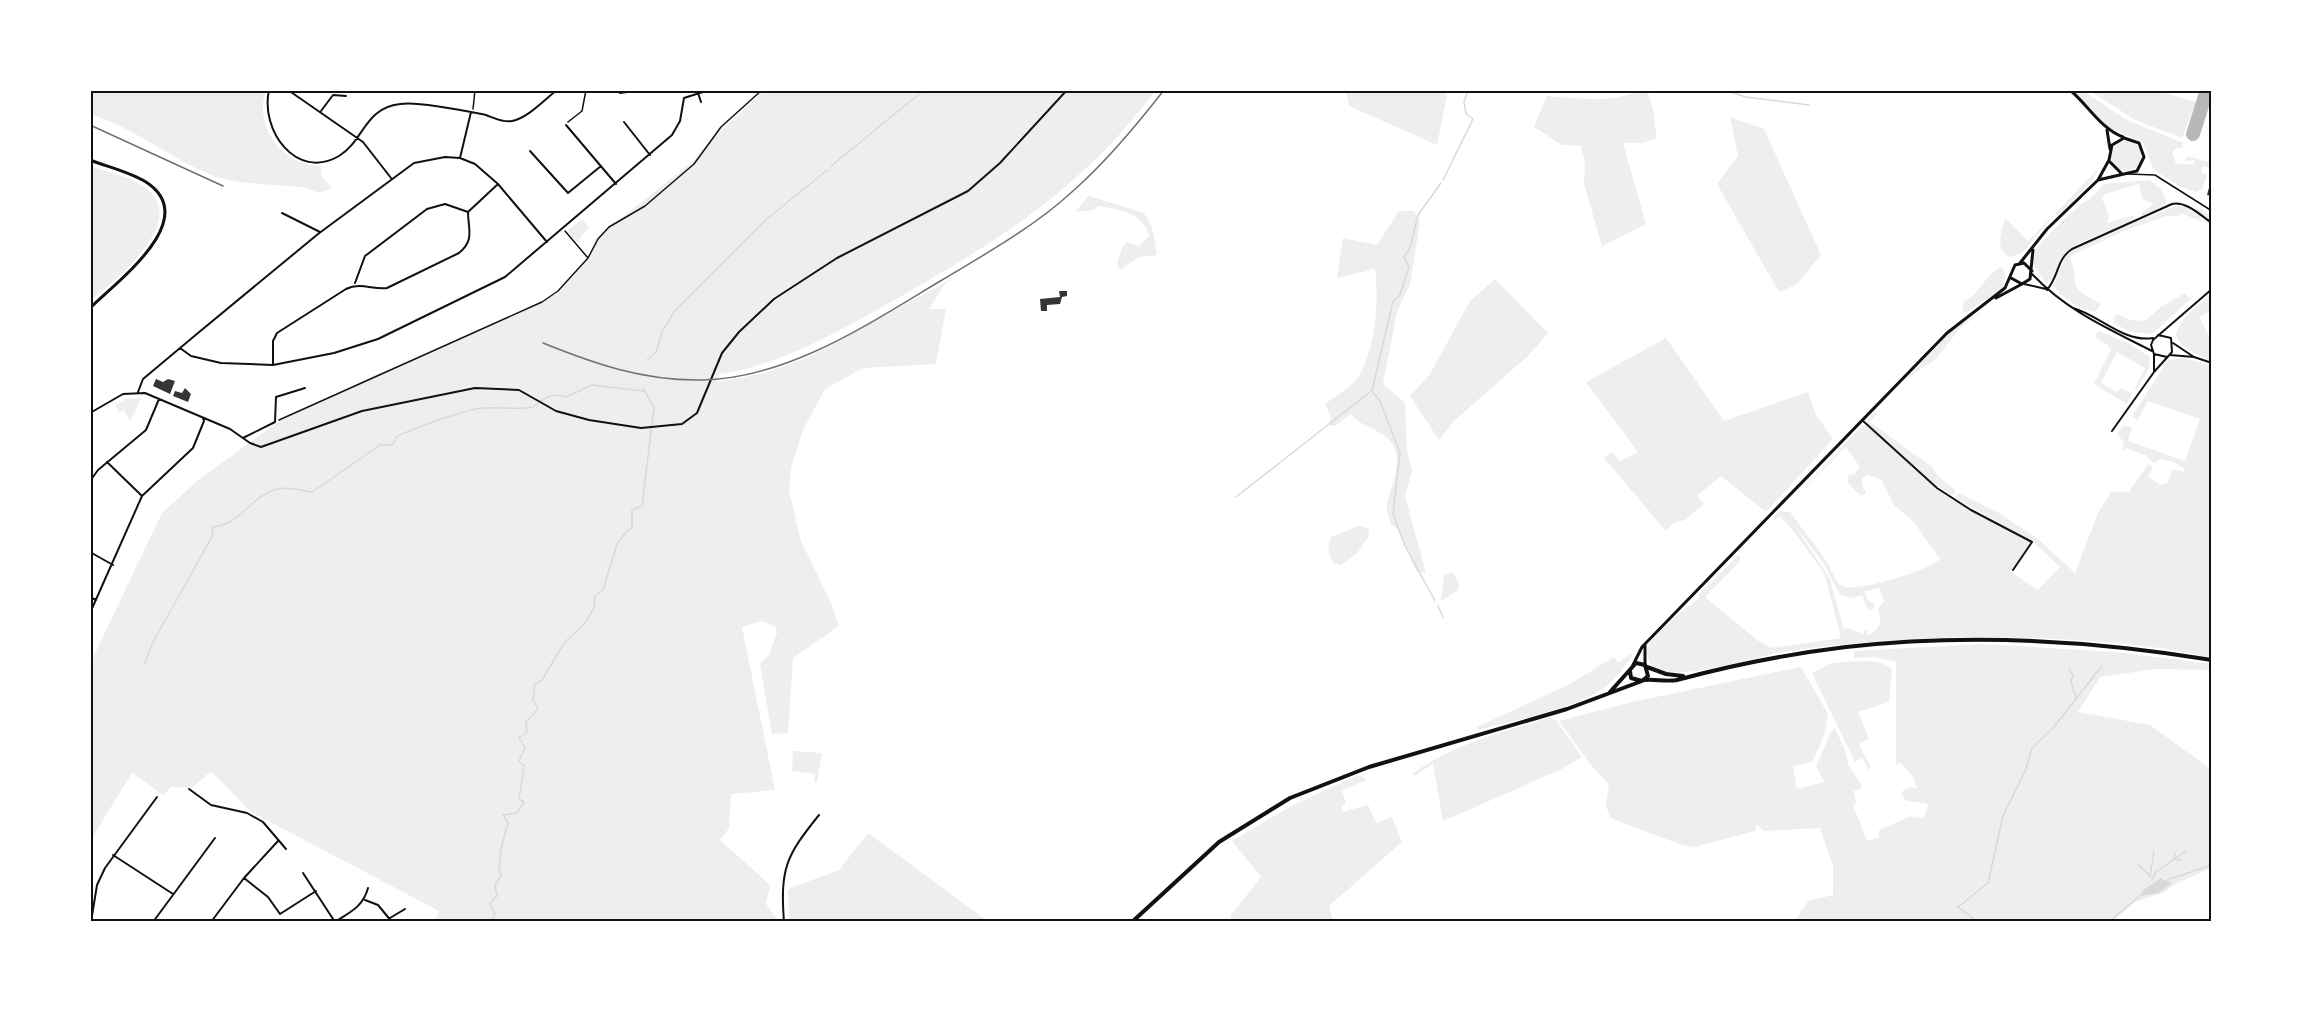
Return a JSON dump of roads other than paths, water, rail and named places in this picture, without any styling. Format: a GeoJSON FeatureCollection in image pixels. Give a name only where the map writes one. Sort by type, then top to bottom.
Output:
{"type":"FeatureCollection","features":[{"type":"Feature","properties":{"kind":"main road"},"geometry":{"type":"LineString","coordinates":[[1630,671],[1631,678],[1671,680],[1820,650],[1964,639],[2078,643],[2212,660]]}},
{"type":"Feature","properties":{"kind":"main road"},"geometry":{"type":"LineString","coordinates":[[1609,693],[1633,665],[1641,663],[1666,674],[1683,676]]}},
{"type":"Feature","properties":{"kind":"main road"},"geometry":{"type":"LineString","coordinates":[[1132,922],[1219,842],[1290,798],[1369,767],[1567,709],[1644,680],[1648,676],[1646,666]]}},
{"type":"Feature","properties":{"kind":"street"},"geometry":{"type":"LineString","coordinates":[[269,90],[268,121],[279,142],[295,156],[310,161],[334,159],[350,147],[356,136],[376,114],[400,104],[471,113],[510,122],[519,119],[557,90]]}},
{"type":"Feature","properties":{"kind":"street"},"geometry":{"type":"LineString","coordinates":[[288,90],[356,136],[391,178]]}},
{"type":"Feature","properties":{"kind":"street"},"geometry":{"type":"LineString","coordinates":[[615,90],[620,93],[642,90]]}},
{"type":"Feature","properties":{"kind":"street"},"geometry":{"type":"LineString","coordinates":[[180,348],[191,356],[221,363],[273,365],[334,353],[387,335],[504,277],[650,155],[678,128],[682,101],[688,95],[709,90]]}},
{"type":"Feature","properties":{"kind":"street"},"geometry":{"type":"LineString","coordinates":[[90,413],[123,394],[138,392],[202,418],[255,446],[268,446],[362,411],[475,387],[519,390],[566,416],[648,428],[681,424],[698,413],[722,353],[739,332],[774,299],[845,253],[968,191],[1000,163],[1067,90]]}},
{"type":"Feature","properties":{"kind":"street"},"geometry":{"type":"LineString","coordinates":[[2070,90],[2092,111],[2107,130],[2139,143],[2144,152],[2141,167],[2128,174],[2098,180]]}},
{"type":"Feature","properties":{"kind":"street"},"geometry":{"type":"LineString","coordinates":[[698,93],[701,102]]}},
{"type":"Feature","properties":{"kind":"street"},"geometry":{"type":"LineString","coordinates":[[320,112],[333,95],[346,96]]}},
{"type":"Feature","properties":{"kind":"street"},"geometry":{"type":"LineString","coordinates":[[460,158],[471,113]]}},
{"type":"Feature","properties":{"kind":"street"},"geometry":{"type":"LineString","coordinates":[[624,122],[650,155]]}},
{"type":"Feature","properties":{"kind":"street"},"geometry":{"type":"LineString","coordinates":[[566,124],[616,184]]}},
{"type":"Feature","properties":{"kind":"street"},"geometry":{"type":"LineString","coordinates":[[1994,299],[2007,285],[2012,267],[2020,263],[2033,250],[2047,229],[2098,180],[2109,160],[2107,130]]}},
{"type":"Feature","properties":{"kind":"street"},"geometry":{"type":"LineString","coordinates":[[2110,149],[2124,138]]}},
{"type":"Feature","properties":{"kind":"street"},"geometry":{"type":"LineString","coordinates":[[530,151],[568,193],[601,166]]}},
{"type":"Feature","properties":{"kind":"street"},"geometry":{"type":"LineString","coordinates":[[138,392],[143,379],[320,232],[391,178],[422,160],[434,157],[460,158],[481,168],[498,184],[547,242]]}},
{"type":"Feature","properties":{"kind":"street"},"geometry":{"type":"LineString","coordinates":[[90,160],[146,182],[162,199],[165,216],[152,247],[90,308]]}},
{"type":"Feature","properties":{"kind":"street"},"geometry":{"type":"LineString","coordinates":[[2109,160],[2114,169],[2122,174]]}},
{"type":"Feature","properties":{"kind":"street"},"geometry":{"type":"LineString","coordinates":[[468,212],[498,184]]}},
{"type":"Feature","properties":{"kind":"street"},"geometry":{"type":"LineString","coordinates":[[2046,290],[2057,278],[2061,260],[2072,249],[2172,204],[2178,203],[2188,207],[2212,224]]}},
{"type":"Feature","properties":{"kind":"street"},"geometry":{"type":"LineString","coordinates":[[273,365],[273,341],[277,333],[355,285],[365,256],[428,209],[445,204],[468,212]]}},
{"type":"Feature","properties":{"kind":"street"},"geometry":{"type":"LineString","coordinates":[[355,285],[376,289],[387,288],[459,253],[465,248],[471,234],[468,212]]}},
{"type":"Feature","properties":{"kind":"street"},"geometry":{"type":"LineString","coordinates":[[282,213],[320,232]]}},
{"type":"Feature","properties":{"kind":"street"},"geometry":{"type":"LineString","coordinates":[[1633,665],[1639,651],[1951,329],[1994,299],[2030,279],[2033,250]]}},
{"type":"Feature","properties":{"kind":"street"},"geometry":{"type":"LineString","coordinates":[[2020,263],[2027,264],[2046,290],[2104,329],[2153,353],[2194,357]]}},
{"type":"Feature","properties":{"kind":"street"},"geometry":{"type":"LineString","coordinates":[[2011,276],[2016,283],[2046,290]]}},
{"type":"Feature","properties":{"kind":"street"},"geometry":{"type":"LineString","coordinates":[[2154,372],[2152,342],[2212,289]]}},
{"type":"Feature","properties":{"kind":"street"},"geometry":{"type":"LineString","coordinates":[[2073,308],[2128,334],[2146,339],[2166,336],[2194,357],[2212,363]]}},
{"type":"Feature","properties":{"kind":"street"},"geometry":{"type":"LineString","coordinates":[[2112,431],[2154,372],[2169,356],[2173,343]]}},
{"type":"Feature","properties":{"kind":"street"},"geometry":{"type":"LineString","coordinates":[[243,438],[275,422],[276,397],[305,388]]}},
{"type":"Feature","properties":{"kind":"street"},"geometry":{"type":"LineString","coordinates":[[90,481],[107,462],[146,430],[159,399]]}},
{"type":"Feature","properties":{"kind":"street"},"geometry":{"type":"LineString","coordinates":[[90,613],[142,496],[193,448],[204,421],[202,418]]}},
{"type":"Feature","properties":{"kind":"street"},"geometry":{"type":"LineString","coordinates":[[1863,420],[1937,488],[1971,510],[2032,542],[2013,570]]}},
{"type":"Feature","properties":{"kind":"street"},"geometry":{"type":"LineString","coordinates":[[107,462],[142,496]]}},
{"type":"Feature","properties":{"kind":"street"},"geometry":{"type":"LineString","coordinates":[[90,552],[113,565]]}},
{"type":"Feature","properties":{"kind":"street"},"geometry":{"type":"LineString","coordinates":[[90,597],[96,600]]}},
{"type":"Feature","properties":{"kind":"street"},"geometry":{"type":"LineString","coordinates":[[1645,645],[1646,666]]}},
{"type":"Feature","properties":{"kind":"street"},"geometry":{"type":"LineString","coordinates":[[189,789],[211,805],[247,813],[263,822],[286,849]]}},
{"type":"Feature","properties":{"kind":"street"},"geometry":{"type":"LineString","coordinates":[[91,922],[100,877],[113,855],[157,797]]}},
{"type":"Feature","properties":{"kind":"street"},"geometry":{"type":"LineString","coordinates":[[784,922],[782,896],[788,856],[819,815]]}},
{"type":"Feature","properties":{"kind":"street"},"geometry":{"type":"LineString","coordinates":[[153,922],[215,838]]}},
{"type":"Feature","properties":{"kind":"street"},"geometry":{"type":"LineString","coordinates":[[211,922],[244,878],[278,841]]}},
{"type":"Feature","properties":{"kind":"street"},"geometry":{"type":"LineString","coordinates":[[113,855],[173,894]]}},
{"type":"Feature","properties":{"kind":"street"},"geometry":{"type":"LineString","coordinates":[[303,873],[335,922],[359,907],[365,899],[368,888]]}},
{"type":"Feature","properties":{"kind":"street"},"geometry":{"type":"LineString","coordinates":[[244,878],[268,897],[280,914],[316,891]]}},
{"type":"Feature","properties":{"kind":"street"},"geometry":{"type":"LineString","coordinates":[[365,899],[378,905],[392,922]]}},
{"type":"Feature","properties":{"kind":"street"},"geometry":{"type":"LineString","coordinates":[[390,918],[405,909]]}},
{"type":"Feature","properties":{"kind":"lane"},"geometry":{"type":"LineString","coordinates":[[2128,174],[2155,175],[2212,211]]}},
{"type":"Feature","properties":{"kind":"waterway"},"geometry":{"type":"LineString","coordinates":[[831,166],[924,90]]}},
{"type":"Feature","properties":{"kind":"waterway"},"geometry":{"type":"LineString","coordinates":[[1443,180],[1473,119],[1466,114],[1464,102],[1468,90]]}},
{"type":"Feature","properties":{"kind":"waterway"},"geometry":{"type":"LineString","coordinates":[[1724,90],[1746,97],[1809,105]]}},
{"type":"Feature","properties":{"kind":"waterway"},"geometry":{"type":"LineString","coordinates":[[647,360],[656,352],[662,332],[674,312],[767,219],[827,170]]}},
{"type":"Feature","properties":{"kind":"waterway"},"geometry":{"type":"LineString","coordinates":[[1435,601],[1405,546],[1393,514],[1400,453],[1380,401],[1372,391],[1393,301],[1400,295],[1409,267],[1404,257],[1410,248],[1418,215],[1441,183]]}},
{"type":"Feature","properties":{"kind":"waterway"},"geometry":{"type":"LineString","coordinates":[[144,665],[153,642],[213,535],[212,527],[230,522],[266,494],[283,488],[312,492],[380,445],[393,445],[396,437],[466,411],[485,408],[533,407],[548,397],[556,395],[566,397],[592,385],[643,391]]}},
{"type":"Feature","properties":{"kind":"waterway"},"geometry":{"type":"LineString","coordinates":[[491,922],[495,914],[490,903],[497,896],[495,885],[501,875],[499,872],[501,849],[508,823],[503,815],[517,813],[524,802],[519,799],[524,766],[519,761],[525,748],[519,738],[527,732],[526,722],[538,709],[533,700],[535,684],[542,680],[564,643],[585,623],[594,608],[595,596],[603,590],[617,544],[632,528],[632,510],[642,506],[654,407],[643,388]]}},
{"type":"Feature","properties":{"kind":"waterway"},"geometry":{"type":"LineString","coordinates":[[1236,497],[1370,392]]}},
{"type":"Feature","properties":{"kind":"waterway"},"geometry":{"type":"LineString","coordinates":[[1438,606],[1443,617]]}},
{"type":"Feature","properties":{"kind":"waterway"},"geometry":{"type":"LineString","coordinates":[[1978,922],[1958,907],[1988,883],[2003,816],[2026,769],[2032,748],[2053,728],[2102,666]]}},
{"type":"Feature","properties":{"kind":"waterway"},"geometry":{"type":"LineString","coordinates":[[2069,669],[2073,675],[2071,681],[2076,698]]}},
{"type":"Feature","properties":{"kind":"waterway"},"geometry":{"type":"LineString","coordinates":[[2150,877],[2154,851]]}},
{"type":"Feature","properties":{"kind":"waterway"},"geometry":{"type":"LineString","coordinates":[[2152,880],[2156,872],[2186,851]]}},
{"type":"Feature","properties":{"kind":"waterway"},"geometry":{"type":"LineString","coordinates":[[2175,853],[2174,859],[2181,860]]}},
{"type":"Feature","properties":{"kind":"waterway"},"geometry":{"type":"LineString","coordinates":[[2138,864],[2150,876]]}},
{"type":"Feature","properties":{"kind":"waterway"},"geometry":{"type":"LineString","coordinates":[[2167,880],[2212,865]]}},
{"type":"Feature","properties":{"kind":"waterway"},"geometry":{"type":"LineString","coordinates":[[2109,922],[2143,893]]}},
{"type":"Feature","properties":{"kind":"railway"},"geometry":{"type":"LineString","coordinates":[[543,343],[620,370],[680,380],[733,377],[765,370],[797,359],[827,346],[886,314],[1026,228],[1058,204],[1098,168],[1164,90]]}},
{"type":"Feature","properties":{"kind":"railway"},"geometry":{"type":"LineString","coordinates":[[90,125],[223,186]]}}]}
